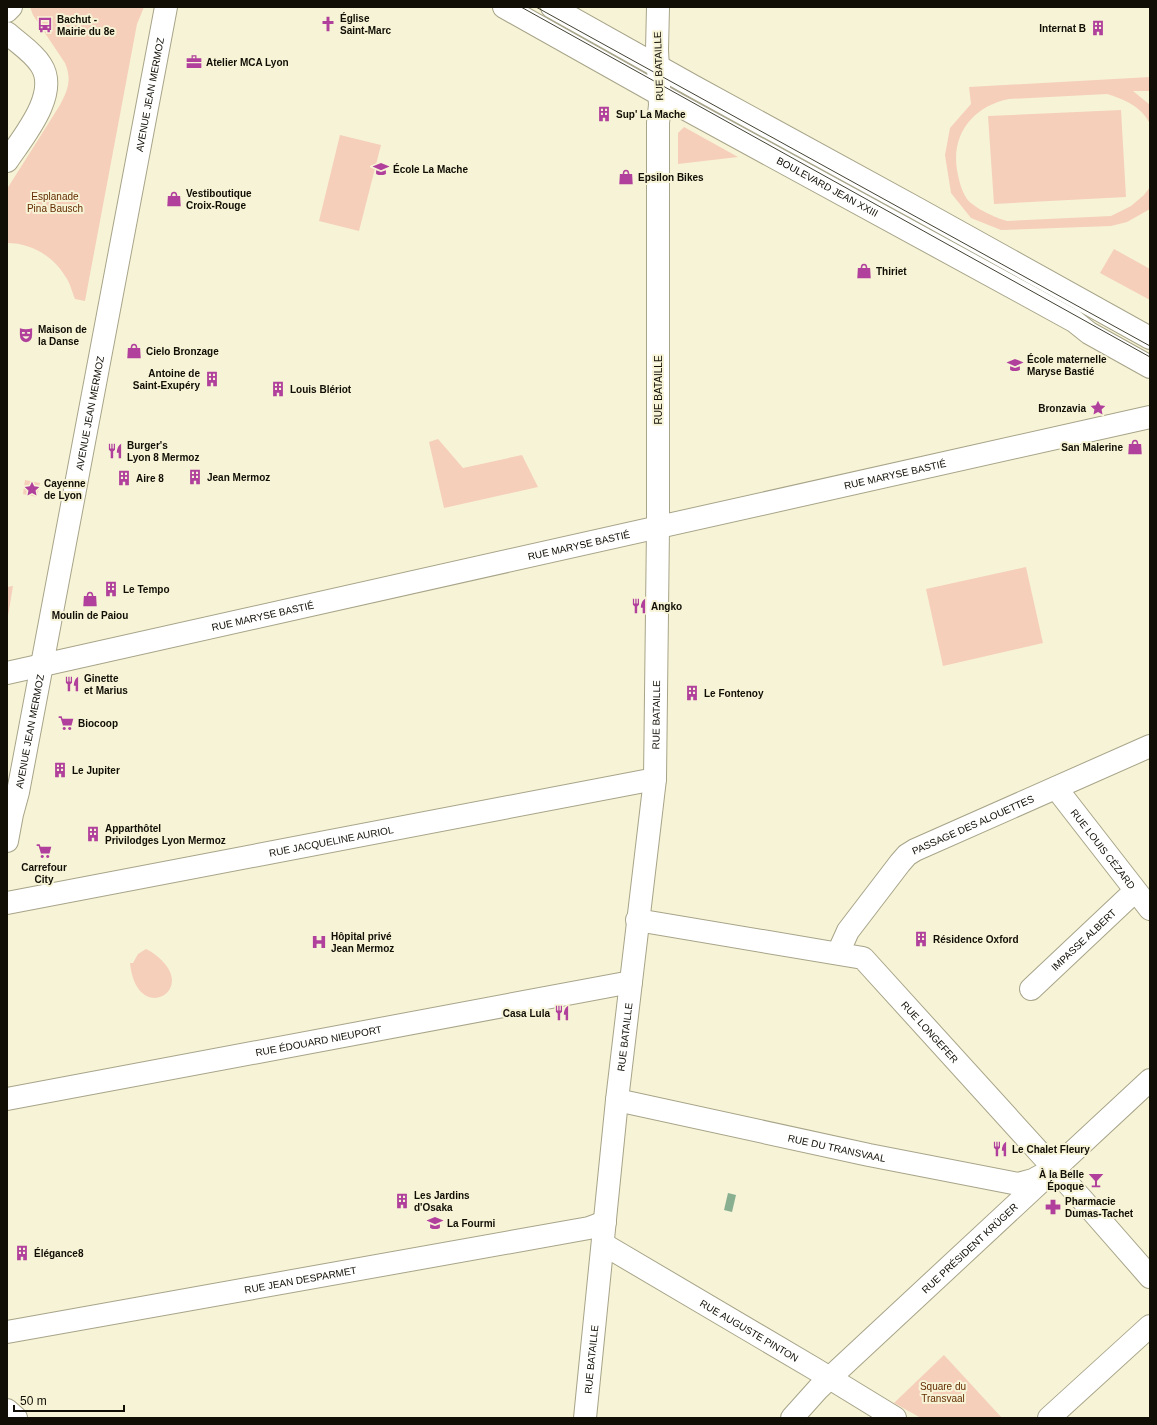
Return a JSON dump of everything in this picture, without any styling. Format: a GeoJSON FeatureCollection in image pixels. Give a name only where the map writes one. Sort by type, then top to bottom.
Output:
{"type":"FeatureCollection","features":[{"type":"Feature","properties":{"kind":"street"},"geometry":{"type":"LineString","coordinates":[[7,11],[11,7]]}},
{"type":"Feature","properties":{"kind":"street","name":"AVENUE JEAN MERMOZ"},"geometry":{"type":"LineString","coordinates":[[7,841],[18,792],[36,666],[153,7]]}},
{"type":"Feature","properties":{"kind":"street","name":"AVENUE JEAN MERMOZ"},"geometry":{"type":"LineString","coordinates":[[7,795],[36,666],[166,7]]}},
{"type":"Feature","properties":{"kind":"street","name":"BOULEVARD JEAN XXIII"},"geometry":{"type":"LineString","coordinates":[[504,7],[658,94],[1023,292],[1074,321],[1089,333],[1150,367]]}},
{"type":"Feature","properties":{"kind":"street"},"geometry":{"type":"LineString","coordinates":[[552,7],[1150,338]]}},
{"type":"Feature","properties":{"kind":"street","name":"RUE BATAILLE"},"geometry":{"type":"LineString","coordinates":[[585,1418],[601,1230],[655,780],[658,527],[658,138],[660,105],[658,94],[658,7]]}},
{"type":"Feature","properties":{"kind":"street"},"geometry":{"type":"LineString","coordinates":[[7,33],[33,55],[40,63],[45,72],[47,84],[45,98],[7,161]]}},
{"type":"Feature","properties":{"kind":"street","name":"RUE MARYSE BASTIÉ"},"geometry":{"type":"LineString","coordinates":[[7,673],[1150,417]]}},
{"type":"Feature","properties":{"kind":"street","name":"PASSAGE DES ALOUETTES"},"geometry":{"type":"LineString","coordinates":[[838,953],[848,931],[907,855],[915,850],[1150,746]]}},
{"type":"Feature","properties":{"kind":"street","name":"RUE JACQUELINE AURIOL"},"geometry":{"type":"LineString","coordinates":[[7,902],[655,780]]}},
{"type":"Feature","properties":{"kind":"street","name":"RUE LOUIS CÉZARD"},"geometry":{"type":"LineString","coordinates":[[1056,788],[1150,910]]}},
{"type":"Feature","properties":{"kind":"street","name":"IMPASSE ALBERT"},"geometry":{"type":"LineString","coordinates":[[1031,989],[1135,891]]}},
{"type":"Feature","properties":{"kind":"street","name":"RUE LONGEFER"},"geometry":{"type":"LineString","coordinates":[[637,920],[863,958],[1150,1277]]}},
{"type":"Feature","properties":{"kind":"street","name":"RUE ÉDOUARD NIEUPORT"},"geometry":{"type":"LineString","coordinates":[[7,1099],[631,982]]}},
{"type":"Feature","properties":{"kind":"street","name":"RUE PRÉSIDENT KRÜGER"},"geometry":{"type":"LineString","coordinates":[[792,1418],[829,1378],[1150,1080]]}},
{"type":"Feature","properties":{"kind":"street","name":"RUE DU TRANSVAAL"},"geometry":{"type":"LineString","coordinates":[[617,1100],[869,1155],[1018,1184],[1033,1180],[1054,1169]]}},
{"type":"Feature","properties":{"kind":"street","name":"RUE JEAN DESPARMET"},"geometry":{"type":"LineString","coordinates":[[7,1332],[601,1230]]}},
{"type":"Feature","properties":{"kind":"street","name":"RUE AUGUSTE PINTON"},"geometry":{"type":"LineString","coordinates":[[601,1230],[829,1378],[895,1418]]}},
{"type":"Feature","properties":{"kind":"street"},"geometry":{"type":"LineString","coordinates":[[1049,1418],[1150,1326]]}},
{"type":"Feature","properties":{"kind":"street"},"geometry":{"type":"LineString","coordinates":[[7,1410],[16,1418]]}},
{"type":"Feature","properties":{"kind":"green space","name":"Esplanade Pina Bausch"},"geometry":{"type":"Polygon","coordinates":[[[30,7],[144,7],[137,24],[85,301],[75,299],[67,278],[48,257],[33,248],[24,245],[7,243],[7,189],[60,105],[69,79],[65,63],[33,15],[30,7]]]}},
{"type":"Feature","properties":{"kind":"green space"},"geometry":{"type":"Polygon","coordinates":[[[1150,77],[1150,91],[1133,91],[1150,105],[1150,124],[1147,118],[1132,104],[1107,94],[1009,99],[985,108],[968,123],[958,144],[956,157],[959,181],[967,199],[975,206],[997,218],[1007,221],[1111,216],[1131,206],[1144,195],[1150,187],[1150,209],[1127,222],[1111,226],[1001,230],[971,218],[951,193],[945,155],[950,128],[971,104],[969,87],[1150,77]]]}},
{"type":"Feature","properties":{"kind":"green space"},"geometry":{"type":"Polygon","coordinates":[[[1121,110],[1126,197],[994,204],[988,116],[1121,110]]]}},
{"type":"Feature","properties":{"kind":"green space"},"geometry":{"type":"Polygon","coordinates":[[[684,127],[738,157],[678,164],[678,133],[684,127]]]}},
{"type":"Feature","properties":{"kind":"green space"},"geometry":{"type":"Polygon","coordinates":[[[340,135],[381,145],[359,231],[319,221],[340,135]]]}},
{"type":"Feature","properties":{"kind":"green space"},"geometry":{"type":"Polygon","coordinates":[[[1114,249],[1150,269],[1150,300],[1100,273],[1114,249]]]}},
{"type":"Feature","properties":{"kind":"green space"},"geometry":{"type":"Polygon","coordinates":[[[438,439],[463,468],[522,455],[538,487],[444,508],[429,442],[438,439]]]}},
{"type":"Feature","properties":{"kind":"green space"},"geometry":{"type":"Polygon","coordinates":[[[25,480],[40,483],[37,497],[23,494],[25,480]]]}},
{"type":"Feature","properties":{"kind":"green space"},"geometry":{"type":"Polygon","coordinates":[[[1026,567],[1043,643],[943,666],[926,589],[1026,567]]]}},
{"type":"Feature","properties":{"kind":"green space"},"geometry":{"type":"Polygon","coordinates":[[[13,586],[7,622],[7,587],[13,586]]]}},
{"type":"Feature","properties":{"kind":"green space"},"geometry":{"type":"Polygon","coordinates":[[[146,949],[156,955],[165,964],[171,975],[171,985],[167,993],[160,997],[151,997],[142,992],[134,981],[130,963],[133,963],[138,954],[146,949]]]}},
{"type":"Feature","properties":{"kind":"green space","name":"Square du Transvaal"},"geometry":{"type":"Polygon","coordinates":[[[944,1355],[1002,1418],[921,1418],[894,1403],[944,1355]]]}},
{"type":"Feature","properties":{"kind":"shaded area"},"geometry":{"type":"Polygon","coordinates":[[[728,1193],[736,1195],[732,1212],[724,1210],[728,1193]]]}},
{"type":"Feature","properties":{"kind":"tram line"},"geometry":{"type":"LineString","coordinates":[[521,7],[1150,357]]}},
{"type":"Feature","properties":{"kind":"tram line"},"geometry":{"type":"LineString","coordinates":[[536,7],[1150,346]]}},
{"type":"Feature","properties":{"kind":"place","name":"Église Saint-Marc"},"geometry":{"type":"Point","coordinates":[328,24]}},
{"type":"Feature","properties":{"kind":"place","name":"Bachut - Mairie du 8e"},"geometry":{"type":"Point","coordinates":[45,25]}},
{"type":"Feature","properties":{"kind":"place","name":"Internat B"},"geometry":{"type":"Point","coordinates":[1098,28]}},
{"type":"Feature","properties":{"kind":"place","name":"Atelier MCA Lyon"},"geometry":{"type":"Point","coordinates":[194,62]}},
{"type":"Feature","properties":{"kind":"place","name":"Sup' La Mache"},"geometry":{"type":"Point","coordinates":[604,114]}},
{"type":"Feature","properties":{"kind":"place","name":"École La Mache"},"geometry":{"type":"Point","coordinates":[381,169]}},
{"type":"Feature","properties":{"kind":"place","name":"Epsilon Bikes"},"geometry":{"type":"Point","coordinates":[626,177]}},
{"type":"Feature","properties":{"kind":"place","name":"Vestiboutique Croix-Rouge"},"geometry":{"type":"Point","coordinates":[174,199]}},
{"type":"Feature","properties":{"kind":"place","name":"Thiriet"},"geometry":{"type":"Point","coordinates":[864,271]}},
{"type":"Feature","properties":{"kind":"place","name":"Maison de la Danse"},"geometry":{"type":"Point","coordinates":[26,335]}},
{"type":"Feature","properties":{"kind":"place","name":"Cielo Bronzage"},"geometry":{"type":"Point","coordinates":[134,351]}},
{"type":"Feature","properties":{"kind":"place","name":"École maternelle Maryse Bastié"},"geometry":{"type":"Point","coordinates":[1015,365]}},
{"type":"Feature","properties":{"kind":"place","name":"Antoine de Saint-Exupéry"},"geometry":{"type":"Point","coordinates":[212,379]}},
{"type":"Feature","properties":{"kind":"place","name":"Louis Blériot"},"geometry":{"type":"Point","coordinates":[278,389]}},
{"type":"Feature","properties":{"kind":"place","name":"Bronzavia"},"geometry":{"type":"Point","coordinates":[1098,408]}},
{"type":"Feature","properties":{"kind":"place","name":"San Malerine"},"geometry":{"type":"Point","coordinates":[1135,447]}},
{"type":"Feature","properties":{"kind":"place","name":"Burger's Lyon 8 Mermoz"},"geometry":{"type":"Point","coordinates":[115,451]}},
{"type":"Feature","properties":{"kind":"place","name":"Jean Mermoz"},"geometry":{"type":"Point","coordinates":[195,477]}},
{"type":"Feature","properties":{"kind":"place","name":"Aire 8"},"geometry":{"type":"Point","coordinates":[124,478]}},
{"type":"Feature","properties":{"kind":"place","name":"Cayenne de Lyon"},"geometry":{"type":"Point","coordinates":[32,489]}},
{"type":"Feature","properties":{"kind":"place","name":"Le Tempo"},"geometry":{"type":"Point","coordinates":[111,589]}},
{"type":"Feature","properties":{"kind":"place","name":"Moulin de Paiou"},"geometry":{"type":"Point","coordinates":[90,599]}},
{"type":"Feature","properties":{"kind":"place","name":"Angko"},"geometry":{"type":"Point","coordinates":[639,606]}},
{"type":"Feature","properties":{"kind":"place","name":"Ginette et Marius"},"geometry":{"type":"Point","coordinates":[72,684]}},
{"type":"Feature","properties":{"kind":"place","name":"Le Fontenoy"},"geometry":{"type":"Point","coordinates":[692,693]}},
{"type":"Feature","properties":{"kind":"place","name":"Biocoop"},"geometry":{"type":"Point","coordinates":[66,723]}},
{"type":"Feature","properties":{"kind":"place","name":"Le Jupiter"},"geometry":{"type":"Point","coordinates":[60,770]}},
{"type":"Feature","properties":{"kind":"place","name":"Apparthôtel Privilodges Lyon Mermoz"},"geometry":{"type":"Point","coordinates":[93,834]}},
{"type":"Feature","properties":{"kind":"place","name":"Carrefour City"},"geometry":{"type":"Point","coordinates":[44,851]}},
{"type":"Feature","properties":{"kind":"place","name":"Résidence Oxford"},"geometry":{"type":"Point","coordinates":[921,939]}},
{"type":"Feature","properties":{"kind":"place","name":"Hôpital privé Jean Mermoz"},"geometry":{"type":"Point","coordinates":[319,942]}},
{"type":"Feature","properties":{"kind":"place","name":"Casa Lula"},"geometry":{"type":"Point","coordinates":[562,1013]}},
{"type":"Feature","properties":{"kind":"place","name":"Le Chalet Fleury"},"geometry":{"type":"Point","coordinates":[1000,1149]}},
{"type":"Feature","properties":{"kind":"place","name":"À la Belle Époque"},"geometry":{"type":"Point","coordinates":[1096,1180]}},
{"type":"Feature","properties":{"kind":"place","name":"Les Jardins d'Osaka"},"geometry":{"type":"Point","coordinates":[402,1201]}},
{"type":"Feature","properties":{"kind":"place","name":"Pharmacie Dumas-Tachet"},"geometry":{"type":"Point","coordinates":[1053,1207]}},
{"type":"Feature","properties":{"kind":"place","name":"La Fourmi"},"geometry":{"type":"Point","coordinates":[435,1223]}},
{"type":"Feature","properties":{"kind":"place","name":"Élégance8"},"geometry":{"type":"Point","coordinates":[22,1253]}}]}
